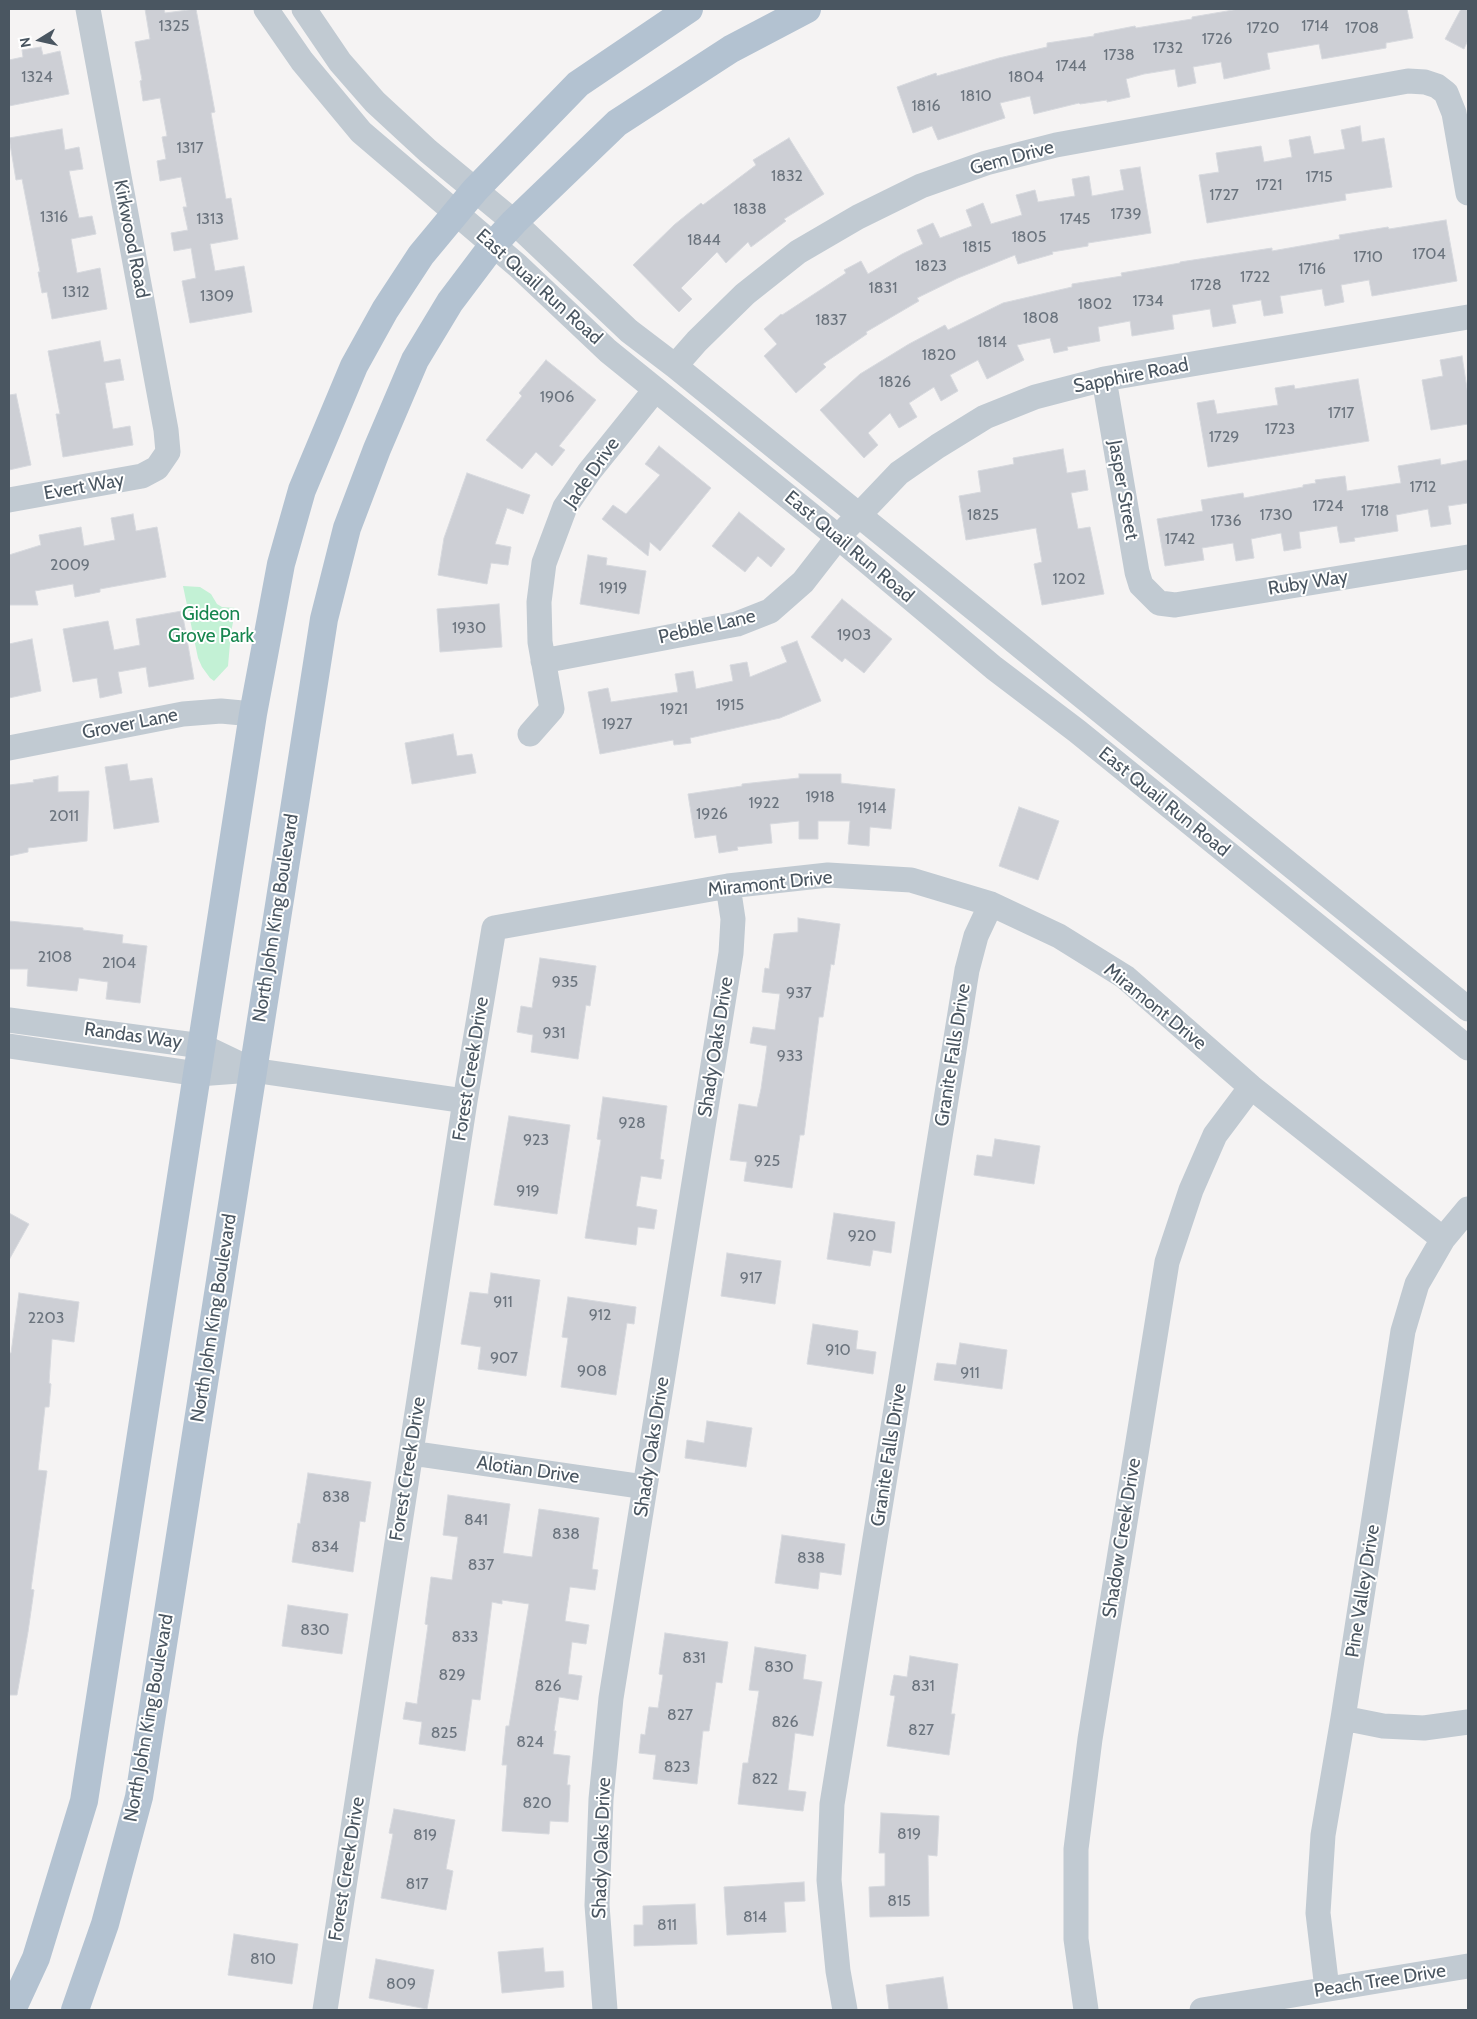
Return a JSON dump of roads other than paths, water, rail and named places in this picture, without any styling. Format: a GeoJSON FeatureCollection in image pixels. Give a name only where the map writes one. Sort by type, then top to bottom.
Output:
{"type":"FeatureCollection","features":[{"type":"Feature","properties":{"kind":"main road"},"geometry":{"type":"LineString","coordinates":[[12,2010],[36,1958],[84,1801],[253,714],[281,564],[302,490],[354,366],[385,310],[421,255],[475,190],[578,84],[689,9]]}},
{"type":"Feature","properties":{"kind":"main road","name":"North John King Boulevard"},"geometry":{"type":"LineString","coordinates":[[75,2010],[105,1924],[139,1797],[324,619],[347,528],[377,449],[415,360],[450,302],[493,245],[514,222],[617,123],[731,49],[807,9]]}},
{"type":"Feature","properties":{"kind":"street","name":"Kirkwood Road"},"geometry":{"type":"LineString","coordinates":[[88,9],[166,430],[168,452],[157,468]]}},
{"type":"Feature","properties":{"kind":"street","name":"East Quail Run Road"},"geometry":{"type":"LineString","coordinates":[[266,9],[302,62],[361,132],[493,245],[608,351],[838,537],[994,668],[1077,731],[1468,1048]]}},
{"type":"Feature","properties":{"kind":"street","name":"East Quail Run Road"},"geometry":{"type":"LineString","coordinates":[[304,9],[340,62],[375,102],[428,151],[514,222],[628,331],[675,366],[1468,1009]]}},
{"type":"Feature","properties":{"kind":"street","name":"Gem Drive"},"geometry":{"type":"LineString","coordinates":[[675,366],[697,341],[745,294],[798,252],[858,217],[921,186],[986,163],[1056,145],[1408,81],[1426,82],[1437,86],[1446,94],[1454,112],[1468,193]]}},
{"type":"Feature","properties":{"kind":"street","name":"Sapphire Road"},"geometry":{"type":"LineString","coordinates":[[838,537],[858,514],[899,474],[938,446],[984,417],[1035,397],[1104,379],[1468,317]]}},
{"type":"Feature","properties":{"kind":"street","name":"Jasper Street"},"geometry":{"type":"LineString","coordinates":[[1104,379],[1137,572],[1141,585],[1150,596]]}},
{"type":"Feature","properties":{"kind":"street","name":"Jade Drive"},"geometry":{"type":"LineString","coordinates":[[530,734],[552,709],[540,642],[539,602],[544,563],[565,508],[589,472],[655,390]]}},
{"type":"Feature","properties":{"kind":"street","name":"Evert Way"},"geometry":{"type":"LineString","coordinates":[[9,500],[142,476],[157,468]]}},
{"type":"Feature","properties":{"kind":"street","name":"Pebble Lane"},"geometry":{"type":"LineString","coordinates":[[543,660],[737,624],[770,611],[803,582],[838,537]]}},
{"type":"Feature","properties":{"kind":"street","name":"Ruby Way"},"geometry":{"type":"LineString","coordinates":[[1150,596],[1159,604],[1175,605],[1468,558]]}},
{"type":"Feature","properties":{"kind":"street","name":"Grover Lane"},"geometry":{"type":"LineString","coordinates":[[9,748],[183,714],[221,711],[253,714]]}},
{"type":"Feature","properties":{"kind":"street","name":"Miramont Drive"},"geometry":{"type":"LineString","coordinates":[[494,928],[728,886],[828,875],[911,880],[991,904],[1059,936],[1124,977],[1251,1086],[1443,1240]]}},
{"type":"Feature","properties":{"kind":"street","name":"Shady Oaks Drive"},"geometry":{"type":"LineString","coordinates":[[605,2010],[598,1905],[602,1799],[611,1698],[731,953],[733,920],[728,886]]}},
{"type":"Feature","properties":{"kind":"street","name":"Granite Falls Drive"},"geometry":{"type":"LineString","coordinates":[[845,2010],[838,1970],[830,1880],[832,1804],[967,970],[976,936],[991,904]]}},
{"type":"Feature","properties":{"kind":"street","name":"Forest Creek Drive"},"geometry":{"type":"LineString","coordinates":[[325,2010],[465,1101],[494,928]]}},
{"type":"Feature","properties":{"kind":"street","name":"Randas Way"},"geometry":{"type":"LineString","coordinates":[[9,1020],[202,1046],[252,1070]]}},
{"type":"Feature","properties":{"kind":"street","name":"Randas Way"},"geometry":{"type":"LineString","coordinates":[[9,1046],[198,1074],[252,1070],[465,1101]]}},
{"type":"Feature","properties":{"kind":"street","name":"Shadow Creek Drive"},"geometry":{"type":"LineString","coordinates":[[1086,2010],[1076,1939],[1076,1849],[1090,1739],[1167,1262],[1191,1190],[1215,1135],[1251,1086]]}},
{"type":"Feature","properties":{"kind":"street","name":"Pine Valley Drive"},"geometry":{"type":"LineString","coordinates":[[1327,1989],[1318,1913],[1322,1835],[1343,1718],[1404,1331],[1417,1284],[1443,1240],[1468,1209]]}},
{"type":"Feature","properties":{"kind":"street","name":"Alotian Drive"},"geometry":{"type":"LineString","coordinates":[[411,1453],[645,1487]]}},
{"type":"Feature","properties":{"kind":"street"},"geometry":{"type":"LineString","coordinates":[[1343,1718],[1383,1726],[1424,1728],[1468,1722]]}},
{"type":"Feature","properties":{"kind":"street","name":"Peach Tree Drive"},"geometry":{"type":"LineString","coordinates":[[1202,2010],[1468,1966]]}},
{"type":"Feature","properties":{"kind":"park label","name":"Gideon Grove Park"},"geometry":{"type":"Point","coordinates":[211,625]}}]}
